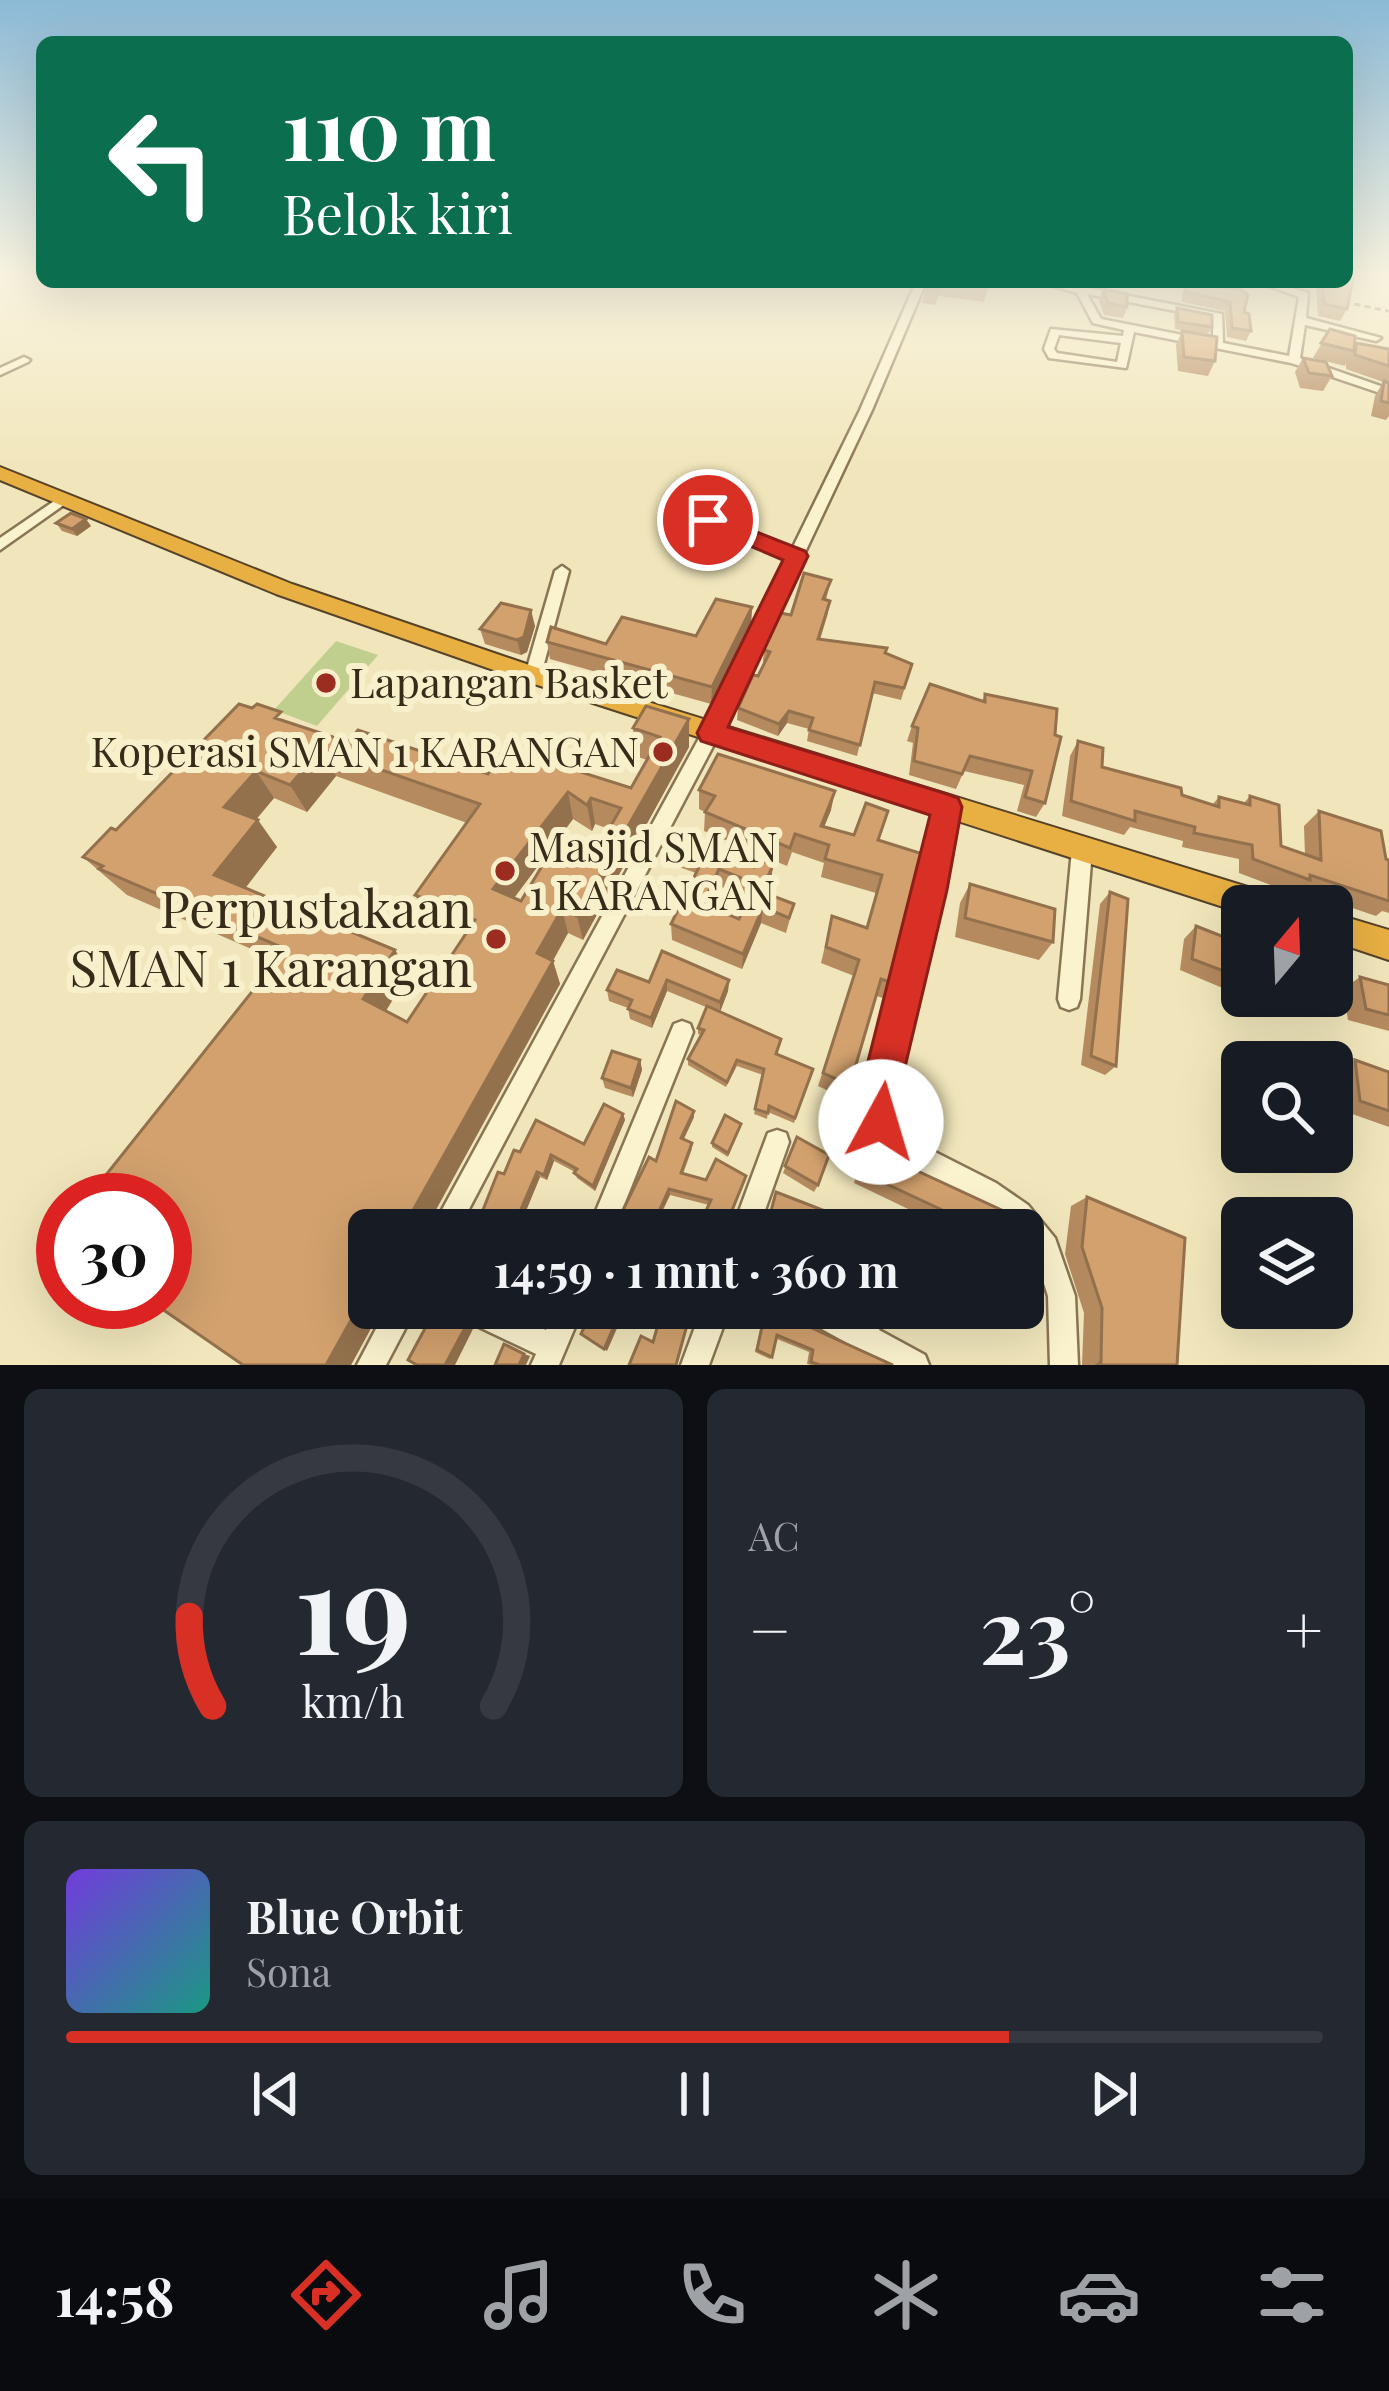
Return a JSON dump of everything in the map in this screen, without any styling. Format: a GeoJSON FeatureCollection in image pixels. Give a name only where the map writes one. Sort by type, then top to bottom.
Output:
{"type":"FeatureCollection","features":[{"type":"Feature","properties":{"kind":"highway"},"geometry":{"type":"LineString","coordinates":[[0,473],[284,589],[533,675],[1221,893]]}},
{"type":"Feature","properties":{"kind":"highway"},"geometry":{"type":"LineString","coordinates":[[1353,934],[1389,945]]}},
{"type":"Feature","properties":{"kind":"street"},"geometry":{"type":"LineString","coordinates":[[455,1209],[711,733],[899,337]]}},
{"type":"Feature","properties":{"kind":"street"},"geometry":{"type":"LineString","coordinates":[[1053,337],[1048,349],[1053,356],[1122,366],[1127,337]]}},
{"type":"Feature","properties":{"kind":"street"},"geometry":{"type":"LineString","coordinates":[[1152,337],[1294,360],[1389,393]]}},
{"type":"Feature","properties":{"kind":"street"},"geometry":{"type":"LineString","coordinates":[[1217,337],[1218,344]]}},
{"type":"Feature","properties":{"kind":"street"},"geometry":{"type":"LineString","coordinates":[[1294,360],[1299,337]]}},
{"type":"Feature","properties":{"kind":"street"},"geometry":{"type":"LineString","coordinates":[[1371,337],[1376,338]]}},
{"type":"Feature","properties":{"kind":"street"},"geometry":{"type":"LineString","coordinates":[[0,372],[24,360]]}},
{"type":"Feature","properties":{"kind":"street"},"geometry":{"type":"LineString","coordinates":[[0,544],[64,499]]}},
{"type":"Feature","properties":{"kind":"street"},"geometry":{"type":"LineString","coordinates":[[708,520],[796,556]]}},
{"type":"Feature","properties":{"kind":"street"},"geometry":{"type":"LineString","coordinates":[[533,675],[562,571]]}},
{"type":"Feature","properties":{"kind":"street"},"geometry":{"type":"LineString","coordinates":[[947,807],[877,1105],[892,1137],[1008,1202],[1033,1224],[1053,1264],[1064,1365]]}},
{"type":"Feature","properties":{"kind":"street"},"geometry":{"type":"LineString","coordinates":[[1069,999],[1082,850]]}},
{"type":"Feature","properties":{"kind":"street"},"geometry":{"type":"LineString","coordinates":[[610,1209],[682,1032]]}},
{"type":"Feature","properties":{"kind":"street"},"geometry":{"type":"LineString","coordinates":[[753,1209],[777,1142]]}},
{"type":"Feature","properties":{"kind":"street"},"geometry":{"type":"LineString","coordinates":[[371,1365],[391,1329]]}},
{"type":"Feature","properties":{"kind":"street"},"geometry":{"type":"LineString","coordinates":[[505,1329],[549,1356]]}},
{"type":"Feature","properties":{"kind":"street"},"geometry":{"type":"LineString","coordinates":[[695,1365],[708,1329]]}},
{"type":"Feature","properties":{"kind":"street"},"geometry":{"type":"LineString","coordinates":[[850,1329],[915,1365]]}},
{"type":"Feature","properties":{"kind":"street"},"geometry":{"type":"LineString","coordinates":[[863,1336],[865,1329]]}},
{"type":"Feature","properties":{"kind":"green space","name":"Lapangan Basket"},"geometry":{"type":"Polygon","coordinates":[[[336,641],[378,655],[317,726],[274,710],[336,641]]]}},
{"type":"Feature","properties":{"kind":"building"},"geometry":{"type":"Polygon","coordinates":[[[1182,337],[1217,337],[1215,361],[1184,357],[1182,337]]]}},
{"type":"Feature","properties":{"kind":"building"},"geometry":{"type":"Polygon","coordinates":[[[1325,337],[1355,337],[1354,351],[1321,343],[1325,337]]]}},
{"type":"Feature","properties":{"kind":"building"},"geometry":{"type":"Polygon","coordinates":[[[1356,343],[1389,349],[1389,366],[1355,355],[1356,343]]]}},
{"type":"Feature","properties":{"kind":"building"},"geometry":{"type":"Polygon","coordinates":[[[1303,358],[1326,362],[1332,376],[1309,373],[1303,358]]]}},
{"type":"Feature","properties":{"kind":"building"},"geometry":{"type":"Polygon","coordinates":[[[1384,381],[1389,383],[1389,403],[1381,401],[1384,381]]]}},
{"type":"Feature","properties":{"kind":"building"},"geometry":{"type":"Polygon","coordinates":[[[715,482],[730,487],[721,499],[705,494],[715,482]]]}},
{"type":"Feature","properties":{"kind":"building"},"geometry":{"type":"Polygon","coordinates":[[[71,513],[86,519],[72,529],[56,523],[71,513]]]}},
{"type":"Feature","properties":{"kind":"building"},"geometry":{"type":"Polygon","coordinates":[[[804,573],[831,580],[823,599],[830,601],[818,639],[887,648],[885,653],[912,664],[904,688],[875,682],[860,745],[809,730],[813,718],[789,711],[779,724],[738,708],[770,652],[764,650],[780,613],[791,615],[804,573]]]}},
{"type":"Feature","properties":{"kind":"building"},"geometry":{"type":"Polygon","coordinates":[[[716,599],[752,607],[712,687],[547,642],[551,627],[606,644],[622,617],[696,636],[716,599]]]}},
{"type":"Feature","properties":{"kind":"building"},"geometry":{"type":"Polygon","coordinates":[[[501,603],[531,610],[524,637],[517,640],[480,629],[501,603]]]}},
{"type":"Feature","properties":{"kind":"building"},"geometry":{"type":"Polygon","coordinates":[[[930,684],[985,702],[985,694],[1057,709],[1055,735],[1061,737],[1045,803],[1025,797],[1032,771],[970,756],[962,774],[914,761],[918,728],[912,726],[930,684]]]}},
{"type":"Feature","properties":{"kind":"building"},"geometry":{"type":"Polygon","coordinates":[[[239,704],[281,712],[275,718],[348,742],[358,730],[488,774],[505,748],[631,788],[660,737],[633,728],[646,706],[689,719],[577,916],[562,909],[537,953],[553,961],[414,1209],[348,1209],[348,1326],[326,1365],[243,1365],[191,1329],[192,1173],[108,1173],[286,949],[99,869],[103,866],[83,857],[111,828],[116,830],[239,704]],[[321,749],[290,785],[256,771],[224,807],[258,820],[214,875],[395,950],[363,999],[407,1022],[475,920],[415,895],[480,804],[321,749]],[[568,792],[493,889],[521,901],[557,841],[594,855],[621,808],[591,798],[587,805],[568,792]]]}},
{"type":"Feature","properties":{"kind":"building"},"geometry":{"type":"Polygon","coordinates":[[[1078,741],[1103,748],[1102,767],[1181,788],[1182,795],[1219,807],[1219,797],[1250,805],[1250,796],[1279,805],[1281,846],[1321,860],[1319,811],[1381,831],[1389,860],[1389,901],[1353,889],[1353,885],[1310,875],[1310,880],[1253,859],[1252,845],[1194,833],[1195,827],[1135,811],[1135,821],[1071,801],[1078,741]]]}},
{"type":"Feature","properties":{"kind":"building"},"geometry":{"type":"Polygon","coordinates":[[[718,754],[835,791],[821,826],[854,835],[866,803],[888,811],[878,840],[926,855],[895,984],[881,979],[850,1085],[823,1073],[859,960],[826,947],[832,916],[867,928],[882,875],[825,859],[829,845],[795,834],[790,848],[705,812],[715,796],[699,790],[718,754]]]}},
{"type":"Feature","properties":{"kind":"building"},"geometry":{"type":"Polygon","coordinates":[[[675,830],[754,867],[758,859],[773,865],[763,887],[719,869],[703,904],[739,919],[752,888],[794,904],[789,918],[763,907],[743,954],[671,924],[703,859],[668,846],[675,830]]]}},
{"type":"Feature","properties":{"kind":"building"},"geometry":{"type":"Polygon","coordinates":[[[970,884],[1055,909],[1053,942],[965,918],[970,884]]]}},
{"type":"Feature","properties":{"kind":"building"},"geometry":{"type":"Polygon","coordinates":[[[1110,892],[1128,899],[1116,1066],[1091,1056],[1110,892]]]}},
{"type":"Feature","properties":{"kind":"building"},"geometry":{"type":"Polygon","coordinates":[[[1196,926],[1221,936],[1221,970],[1192,959],[1196,926]]]}},
{"type":"Feature","properties":{"kind":"building"},"geometry":{"type":"Polygon","coordinates":[[[662,951],[729,980],[720,1002],[667,980],[651,1018],[628,1009],[632,1000],[607,990],[617,970],[649,982],[662,951]]]}},
{"type":"Feature","properties":{"kind":"building"},"geometry":{"type":"Polygon","coordinates":[[[1360,977],[1389,985],[1389,1015],[1366,1009],[1360,977]]]}},
{"type":"Feature","properties":{"kind":"building"},"geometry":{"type":"Polygon","coordinates":[[[707,1006],[781,1039],[776,1054],[813,1069],[795,1118],[769,1106],[768,1113],[755,1109],[764,1069],[737,1060],[727,1082],[688,1059],[704,1030],[698,1028],[707,1006]]]}},
{"type":"Feature","properties":{"kind":"building"},"geometry":{"type":"Polygon","coordinates":[[[612,1051],[640,1060],[631,1088],[602,1078],[612,1051]]]}},
{"type":"Feature","properties":{"kind":"building"},"geometry":{"type":"Polygon","coordinates":[[[1355,1060],[1389,1072],[1389,1111],[1360,1101],[1355,1060]]]}},
{"type":"Feature","properties":{"kind":"building"},"geometry":{"type":"Polygon","coordinates":[[[676,1101],[694,1111],[681,1138],[692,1143],[681,1173],[706,1180],[716,1159],[746,1176],[733,1209],[707,1209],[711,1200],[669,1189],[660,1209],[623,1209],[649,1157],[656,1161],[676,1101]]]}},
{"type":"Feature","properties":{"kind":"building"},"geometry":{"type":"Polygon","coordinates":[[[604,1104],[623,1114],[593,1186],[574,1173],[577,1169],[551,1155],[544,1175],[537,1172],[521,1209],[483,1209],[498,1172],[504,1174],[514,1150],[520,1152],[536,1120],[584,1144],[604,1104]]]}},
{"type":"Feature","properties":{"kind":"building"},"geometry":{"type":"Polygon","coordinates":[[[725,1115],[741,1124],[728,1153],[712,1143],[725,1115]]]}},
{"type":"Feature","properties":{"kind":"building"},"geometry":{"type":"Polygon","coordinates":[[[797,1137],[829,1155],[818,1185],[785,1166],[797,1137]]]}},
{"type":"Feature","properties":{"kind":"building"},"geometry":{"type":"Polygon","coordinates":[[[868,1148],[1000,1209],[940,1209],[861,1172],[868,1148]]]}},
{"type":"Feature","properties":{"kind":"building"},"geometry":{"type":"Polygon","coordinates":[[[776,1192],[820,1209],[772,1209],[776,1192]]]}},
{"type":"Feature","properties":{"kind":"building"},"geometry":{"type":"Polygon","coordinates":[[[1087,1197],[1185,1238],[1177,1365],[1097,1365],[1101,1362],[1102,1308],[1082,1247],[1087,1197]]]}},
{"type":"Feature","properties":{"kind":"building"},"geometry":{"type":"Polygon","coordinates":[[[425,1329],[464,1329],[445,1365],[417,1365],[408,1360],[425,1329]]]}},
{"type":"Feature","properties":{"kind":"building"},"geometry":{"type":"Polygon","coordinates":[[[583,1329],[613,1329],[604,1349],[581,1334],[583,1329]]]}},
{"type":"Feature","properties":{"kind":"building"},"geometry":{"type":"Polygon","coordinates":[[[657,1329],[686,1329],[676,1365],[629,1365],[641,1336],[653,1342],[657,1329]]]}},
{"type":"Feature","properties":{"kind":"building"},"geometry":{"type":"Polygon","coordinates":[[[762,1329],[814,1329],[893,1365],[820,1365],[811,1362],[813,1350],[777,1335],[772,1357],[757,1350],[762,1329]]]}},
{"type":"Feature","properties":{"kind":"building"},"geometry":{"type":"Polygon","coordinates":[[[504,1344],[524,1354],[519,1365],[495,1365],[504,1344]]]}},
{"type":"Feature","properties":{"kind":"place","name":"Lapangan Basket"},"geometry":{"type":"Point","coordinates":[326,683]}},
{"type":"Feature","properties":{"kind":"place","name":"Koperasi SMAN 1 KARANGAN"},"geometry":{"type":"Point","coordinates":[663,752]}},
{"type":"Feature","properties":{"kind":"place","name":"Masjid SMAN 1 KARANGAN"},"geometry":{"type":"Point","coordinates":[505,871]}},
{"type":"Feature","properties":{"kind":"place","name":"Perpustakaan SMAN 1 Karangan"},"geometry":{"type":"Point","coordinates":[496,939]}},
{"type":"Feature","properties":{"kind":"route"},"geometry":{"type":"LineString","coordinates":[[708,520],[796,556],[711,733],[947,807],[877,1105],[881,1122]]}}]}
